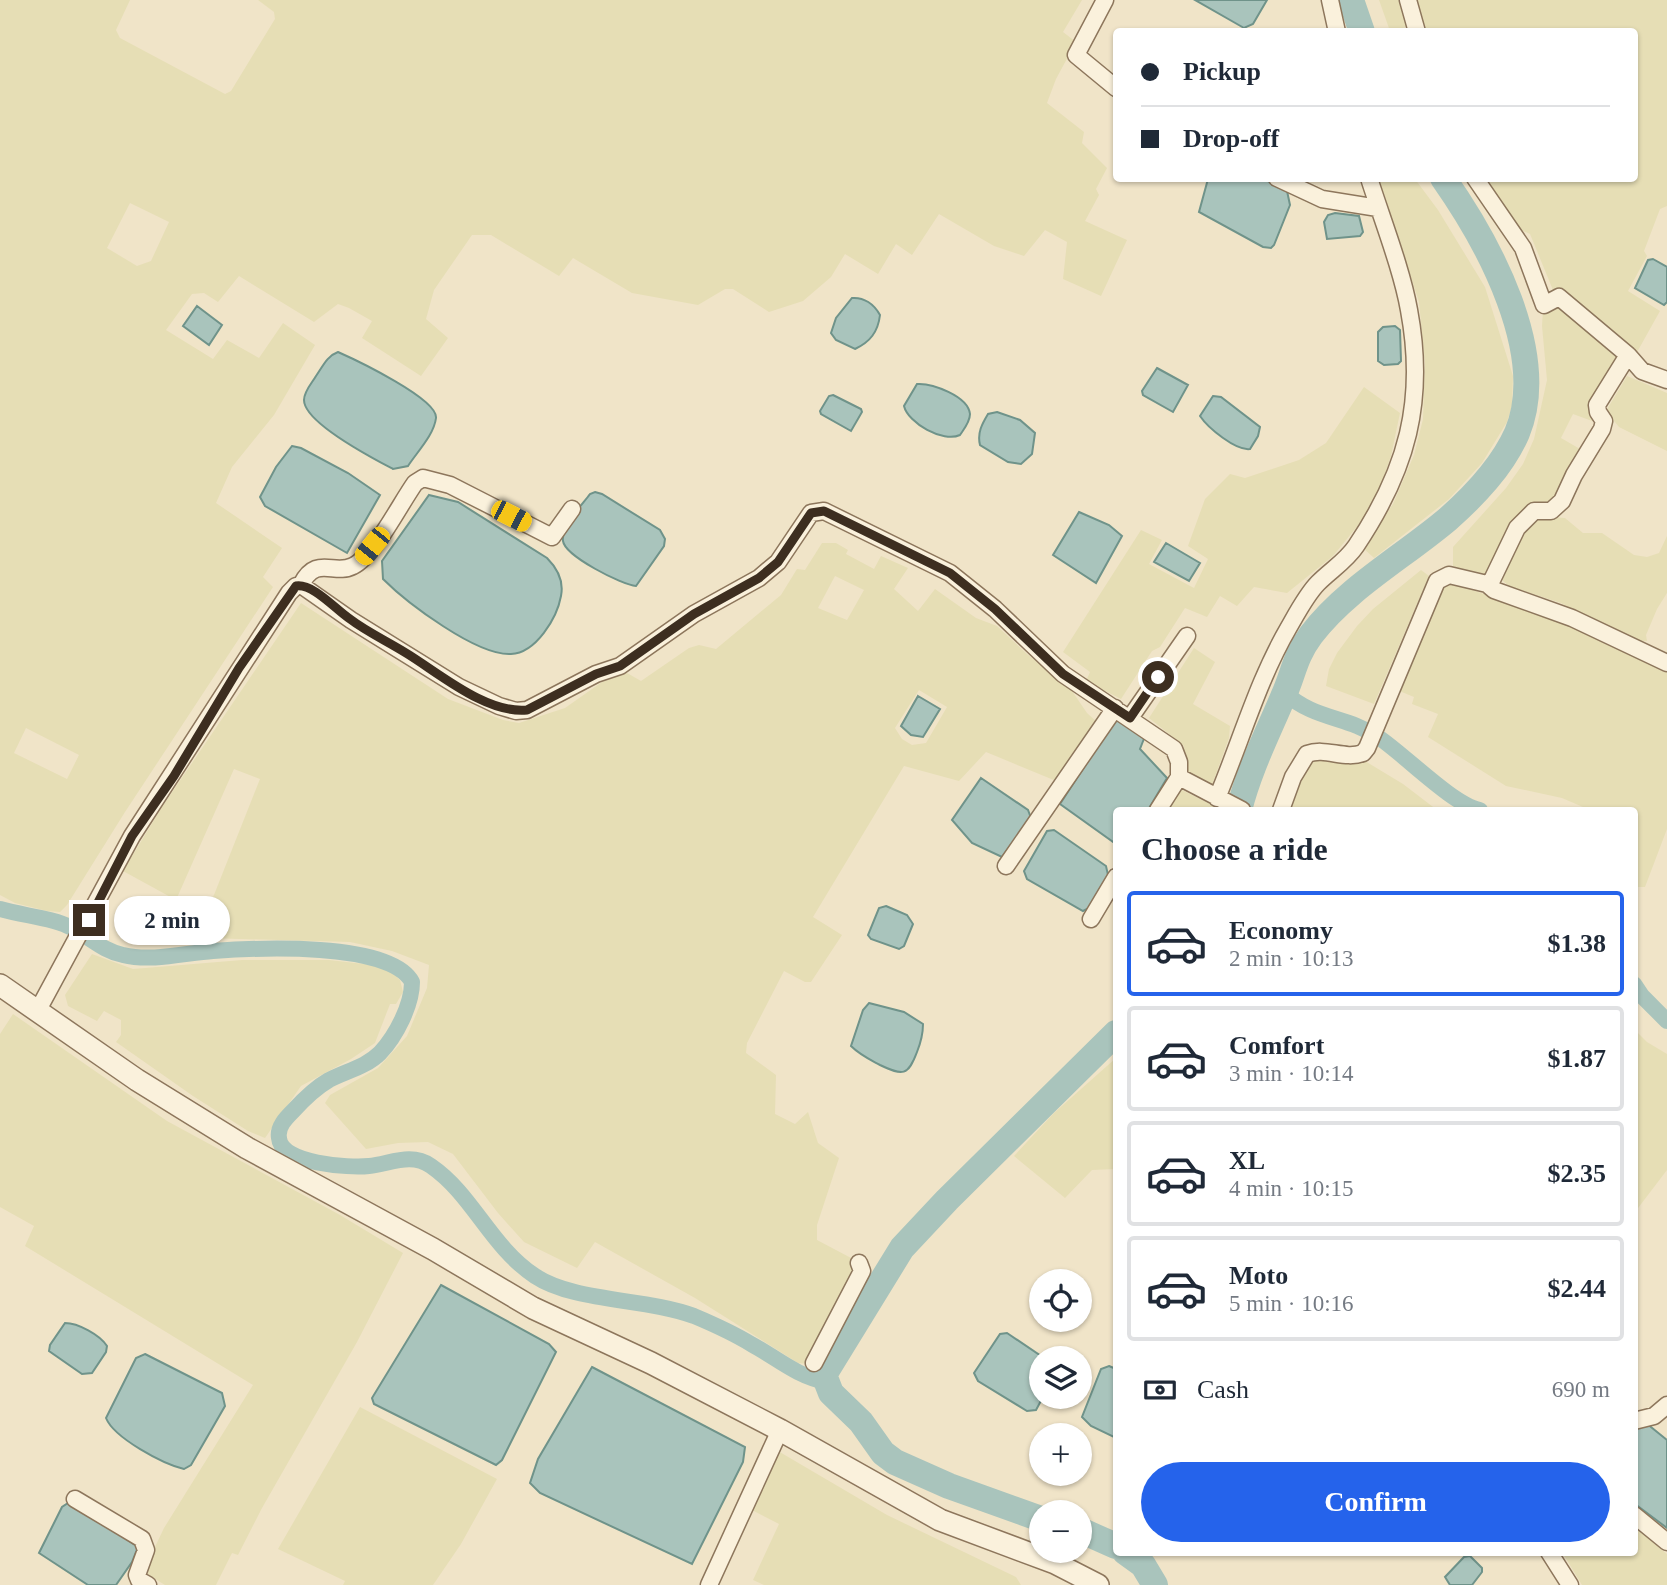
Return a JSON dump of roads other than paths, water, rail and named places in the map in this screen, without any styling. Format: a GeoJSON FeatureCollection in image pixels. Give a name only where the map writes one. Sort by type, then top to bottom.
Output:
{"type":"FeatureCollection","features":[{"type":"Feature","properties":{"kind":"street"},"geometry":{"type":"LineString","coordinates":[[1105,0],[1076,55],[1113,86]]}},
{"type":"Feature","properties":{"kind":"street"},"geometry":{"type":"LineString","coordinates":[[1330,0],[1336,28]]}},
{"type":"Feature","properties":{"kind":"street"},"geometry":{"type":"LineString","coordinates":[[1408,0],[1416,28]]}},
{"type":"Feature","properties":{"kind":"street"},"geometry":{"type":"LineString","coordinates":[[1286,182],[1322,199],[1378,208]]}},
{"type":"Feature","properties":{"kind":"street"},"geometry":{"type":"LineString","coordinates":[[1179,777],[1229,804],[1266,672],[1288,628],[1317,584],[1354,549],[1396,477],[1409,433],[1416,384],[1409,310],[1370,182]]}},
{"type":"Feature","properties":{"kind":"street"},"geometry":{"type":"LineString","coordinates":[[1478,182],[1523,248],[1544,305],[1559,297],[1628,355],[1642,371],[1667,380]]}},
{"type":"Feature","properties":{"kind":"street"},"geometry":{"type":"LineString","coordinates":[[1487,584],[1493,580],[1517,528],[1534,511],[1551,512],[1562,501],[1574,475],[1602,429],[1604,421],[1597,405],[1628,355]]}},
{"type":"Feature","properties":{"kind":"street"},"geometry":{"type":"LineString","coordinates":[[38,1010],[132,836],[289,593],[301,585],[313,570],[326,566],[346,569],[361,561],[384,532],[415,483],[423,478],[450,485],[552,537],[572,509]]}},
{"type":"Feature","properties":{"kind":"street"},"geometry":{"type":"LineString","coordinates":[[301,585],[351,620],[459,687],[499,706],[516,711],[527,710],[596,674],[620,666],[694,614],[759,578],[778,562],[811,513],[824,511],[950,573],[995,609],[1063,674],[1174,749],[1178,754],[1179,777],[1160,807]]}},
{"type":"Feature","properties":{"kind":"street"},"geometry":{"type":"LineString","coordinates":[[1282,807],[1293,776],[1307,754],[1321,751],[1348,756],[1363,753],[1367,748],[1437,581],[1449,575],[1487,584],[1494,590],[1572,618],[1667,663]]}},
{"type":"Feature","properties":{"kind":"street"},"geometry":{"type":"LineString","coordinates":[[1130,718],[1187,636]]}},
{"type":"Feature","properties":{"kind":"street"},"geometry":{"type":"LineString","coordinates":[[1006,866],[1115,708]]}},
{"type":"Feature","properties":{"kind":"street"},"geometry":{"type":"LineString","coordinates":[[1091,919],[1113,882]]}},
{"type":"Feature","properties":{"kind":"street"},"geometry":{"type":"LineString","coordinates":[[0,985],[137,1080],[258,1155],[433,1248],[561,1323],[651,1363],[780,1430],[940,1520],[1055,1563],[1098,1585]]}},
{"type":"Feature","properties":{"kind":"street"},"geometry":{"type":"LineString","coordinates":[[814,1363],[862,1271],[859,1264]]}},
{"type":"Feature","properties":{"kind":"street"},"geometry":{"type":"LineString","coordinates":[[1638,1420],[1654,1416],[1667,1405]]}},
{"type":"Feature","properties":{"kind":"street"},"geometry":{"type":"LineString","coordinates":[[709,1585],[780,1430]]}},
{"type":"Feature","properties":{"kind":"street"},"geometry":{"type":"LineString","coordinates":[[75,1499],[142,1539],[146,1550],[137,1575],[139,1580],[148,1585]]}},
{"type":"Feature","properties":{"kind":"street"},"geometry":{"type":"LineString","coordinates":[[1638,1518],[1667,1542]]}},
{"type":"Feature","properties":{"kind":"street"},"geometry":{"type":"LineString","coordinates":[[1552,1556],[1570,1585]]}},
{"type":"Feature","properties":{"kind":"water"},"geometry":{"type":"Polygon","coordinates":[[[1195,0],[1267,0],[1253,24],[1244,28],[1195,0]]]}},
{"type":"Feature","properties":{"kind":"water"},"geometry":{"type":"Polygon","coordinates":[[[1207,182],[1270,182],[1287,191],[1290,205],[1271,248],[1263,247],[1199,212],[1207,182]]]}},
{"type":"Feature","properties":{"kind":"water"},"geometry":{"type":"Polygon","coordinates":[[[1335,213],[1359,216],[1363,232],[1360,236],[1327,239],[1324,222],[1328,215],[1335,213]]]}},
{"type":"Feature","properties":{"kind":"water"},"geometry":{"type":"Polygon","coordinates":[[[1653,259],[1667,267],[1667,302],[1664,305],[1635,288],[1648,260],[1653,259]]]}},
{"type":"Feature","properties":{"kind":"water"},"geometry":{"type":"Polygon","coordinates":[[[852,298],[868,302],[880,315],[872,336],[855,349],[836,340],[831,333],[836,318],[852,298]]]}},
{"type":"Feature","properties":{"kind":"water"},"geometry":{"type":"Polygon","coordinates":[[[197,306],[222,325],[209,345],[183,326],[197,306]]]}},
{"type":"Feature","properties":{"kind":"water"},"geometry":{"type":"Polygon","coordinates":[[[1395,326],[1400,330],[1401,361],[1398,364],[1384,365],[1378,361],[1378,332],[1383,327],[1395,326]]]}},
{"type":"Feature","properties":{"kind":"water"},"geometry":{"type":"Polygon","coordinates":[[[338,352],[411,391],[433,410],[436,418],[432,431],[408,466],[393,469],[371,457],[327,429],[307,409],[304,397],[307,390],[326,362],[338,352]]]}},
{"type":"Feature","properties":{"kind":"water"},"geometry":{"type":"Polygon","coordinates":[[[1157,368],[1188,385],[1173,412],[1143,395],[1142,391],[1157,368]]]}},
{"type":"Feature","properties":{"kind":"water"},"geometry":{"type":"Polygon","coordinates":[[[917,384],[940,388],[963,402],[970,414],[960,435],[953,437],[936,434],[912,419],[904,406],[917,384]]]}},
{"type":"Feature","properties":{"kind":"water"},"geometry":{"type":"Polygon","coordinates":[[[833,395],[861,409],[862,412],[851,431],[821,414],[820,411],[829,396],[833,395]]]}},
{"type":"Feature","properties":{"kind":"water"},"geometry":{"type":"Polygon","coordinates":[[[1213,396],[1221,397],[1260,427],[1250,449],[1244,449],[1223,438],[1200,416],[1213,396]]]}},
{"type":"Feature","properties":{"kind":"water"},"geometry":{"type":"Polygon","coordinates":[[[997,412],[1020,420],[1035,433],[1032,454],[1021,464],[1008,462],[980,445],[984,421],[988,414],[997,412]]]}},
{"type":"Feature","properties":{"kind":"water"},"geometry":{"type":"Polygon","coordinates":[[[292,446],[301,448],[348,473],[380,495],[347,553],[265,506],[260,497],[276,467],[292,446]]]}},
{"type":"Feature","properties":{"kind":"water"},"geometry":{"type":"Polygon","coordinates":[[[595,492],[660,530],[665,539],[664,546],[636,586],[583,562],[563,541],[565,529],[573,516],[590,494],[595,492]]]}},
{"type":"Feature","properties":{"kind":"water"},"geometry":{"type":"Polygon","coordinates":[[[429,495],[458,502],[547,558],[554,566],[561,585],[559,605],[544,633],[529,648],[511,654],[480,646],[425,614],[383,579],[382,561],[429,495]]]}},
{"type":"Feature","properties":{"kind":"water"},"geometry":{"type":"Polygon","coordinates":[[[1079,512],[1109,525],[1122,536],[1096,583],[1053,555],[1079,512]]]}},
{"type":"Feature","properties":{"kind":"water"},"geometry":{"type":"Polygon","coordinates":[[[1166,543],[1200,563],[1189,581],[1154,562],[1166,543]]]}},
{"type":"Feature","properties":{"kind":"water"},"geometry":{"type":"Polygon","coordinates":[[[918,696],[940,709],[923,737],[911,735],[901,726],[918,696]]]}},
{"type":"Feature","properties":{"kind":"water"},"geometry":{"type":"Polygon","coordinates":[[[1116,718],[1145,736],[1140,749],[1167,778],[1150,807],[1113,807],[1113,842],[1060,804],[1116,718]]]}},
{"type":"Feature","properties":{"kind":"water"},"geometry":{"type":"Polygon","coordinates":[[[981,778],[1028,810],[1031,818],[1002,857],[972,843],[952,820],[981,778]]]}},
{"type":"Feature","properties":{"kind":"water"},"geometry":{"type":"Polygon","coordinates":[[[1054,830],[1106,866],[1108,875],[1089,908],[1083,911],[1027,879],[1024,871],[1047,831],[1054,830]]]}},
{"type":"Feature","properties":{"kind":"water"},"geometry":{"type":"Polygon","coordinates":[[[886,906],[907,915],[913,924],[904,946],[899,949],[871,939],[868,935],[879,908],[886,906]]]}},
{"type":"Feature","properties":{"kind":"water"},"geometry":{"type":"Polygon","coordinates":[[[869,1003],[904,1012],[923,1024],[917,1052],[911,1066],[904,1072],[880,1065],[851,1046],[863,1010],[869,1003]]]}},
{"type":"Feature","properties":{"kind":"water"},"geometry":{"type":"Polygon","coordinates":[[[441,1285],[549,1344],[556,1352],[502,1460],[496,1465],[374,1404],[372,1398],[441,1285]]]}},
{"type":"Feature","properties":{"kind":"water"},"geometry":{"type":"Polygon","coordinates":[[[65,1323],[88,1330],[107,1346],[92,1373],[82,1374],[49,1351],[50,1345],[65,1323]]]}},
{"type":"Feature","properties":{"kind":"water"},"geometry":{"type":"Polygon","coordinates":[[[1007,1333],[1029,1348],[1029,1409],[1036,1410],[1027,1411],[978,1381],[974,1373],[1000,1334],[1007,1333]]]}},
{"type":"Feature","properties":{"kind":"water"},"geometry":{"type":"Polygon","coordinates":[[[145,1354],[222,1393],[225,1406],[191,1465],[184,1469],[164,1462],[129,1442],[106,1418],[136,1358],[145,1354]]]}},
{"type":"Feature","properties":{"kind":"water"},"geometry":{"type":"Polygon","coordinates":[[[1109,1366],[1113,1368],[1113,1437],[1092,1426],[1092,1423],[1082,1417],[1085,1409],[1092,1409],[1092,1392],[1101,1369],[1109,1366]]]}},
{"type":"Feature","properties":{"kind":"water"},"geometry":{"type":"Polygon","coordinates":[[[592,1367],[745,1447],[743,1462],[692,1564],[540,1493],[530,1483],[538,1459],[592,1367]]]}},
{"type":"Feature","properties":{"kind":"water"},"geometry":{"type":"Polygon","coordinates":[[[1646,1423],[1667,1440],[1667,1528],[1638,1506],[1638,1427],[1646,1423]]]}},
{"type":"Feature","properties":{"kind":"water"},"geometry":{"type":"Polygon","coordinates":[[[68,1503],[75,1504],[138,1547],[132,1562],[116,1585],[88,1585],[39,1553],[62,1507],[68,1503]]]}},
{"type":"Feature","properties":{"kind":"water"},"geometry":{"type":"Polygon","coordinates":[[[1470,1556],[1482,1568],[1482,1572],[1472,1585],[1450,1585],[1445,1577],[1464,1557],[1470,1556]]]}},
{"type":"Feature","properties":{"kind":"waterway"},"geometry":{"type":"LineString","coordinates":[[1351,0],[1361,28]]}},
{"type":"Feature","properties":{"kind":"waterway"},"geometry":{"type":"LineString","coordinates":[[1240,807],[1259,753],[1305,643],[1341,602],[1431,533],[1468,500],[1496,469],[1517,433],[1525,402],[1526,369],[1520,334],[1495,266],[1446,182]]}},
{"type":"Feature","properties":{"kind":"waterway"},"geometry":{"type":"LineString","coordinates":[[1285,693],[1308,708],[1355,725],[1378,737],[1456,799],[1472,807]]}},
{"type":"Feature","properties":{"kind":"waterway"},"geometry":{"type":"LineString","coordinates":[[0,909],[64,924],[109,950],[134,957],[259,949],[320,950],[378,959],[399,969],[412,982],[406,1010],[392,1038],[374,1058],[329,1080],[301,1102],[281,1126],[279,1138],[283,1147],[303,1159],[332,1165],[369,1166],[408,1159],[423,1162],[459,1191],[506,1250],[535,1276],[570,1291],[675,1310],[694,1316],[737,1336],[796,1371],[826,1382]]}},
{"type":"Feature","properties":{"kind":"waterway"},"geometry":{"type":"LineString","coordinates":[[1638,990],[1667,1021]]}},
{"type":"Feature","properties":{"kind":"waterway"},"geometry":{"type":"LineString","coordinates":[[1029,1515],[949,1486],[895,1462],[883,1453],[861,1422],[831,1393],[824,1375],[902,1248],[1113,1036]]}},
{"type":"Feature","properties":{"kind":"waterway"},"geometry":{"type":"LineString","coordinates":[[1092,1535],[1113,1545]]}},
{"type":"Feature","properties":{"kind":"waterway"},"geometry":{"type":"LineString","coordinates":[[1131,1556],[1143,1565],[1155,1585]]}}]}
